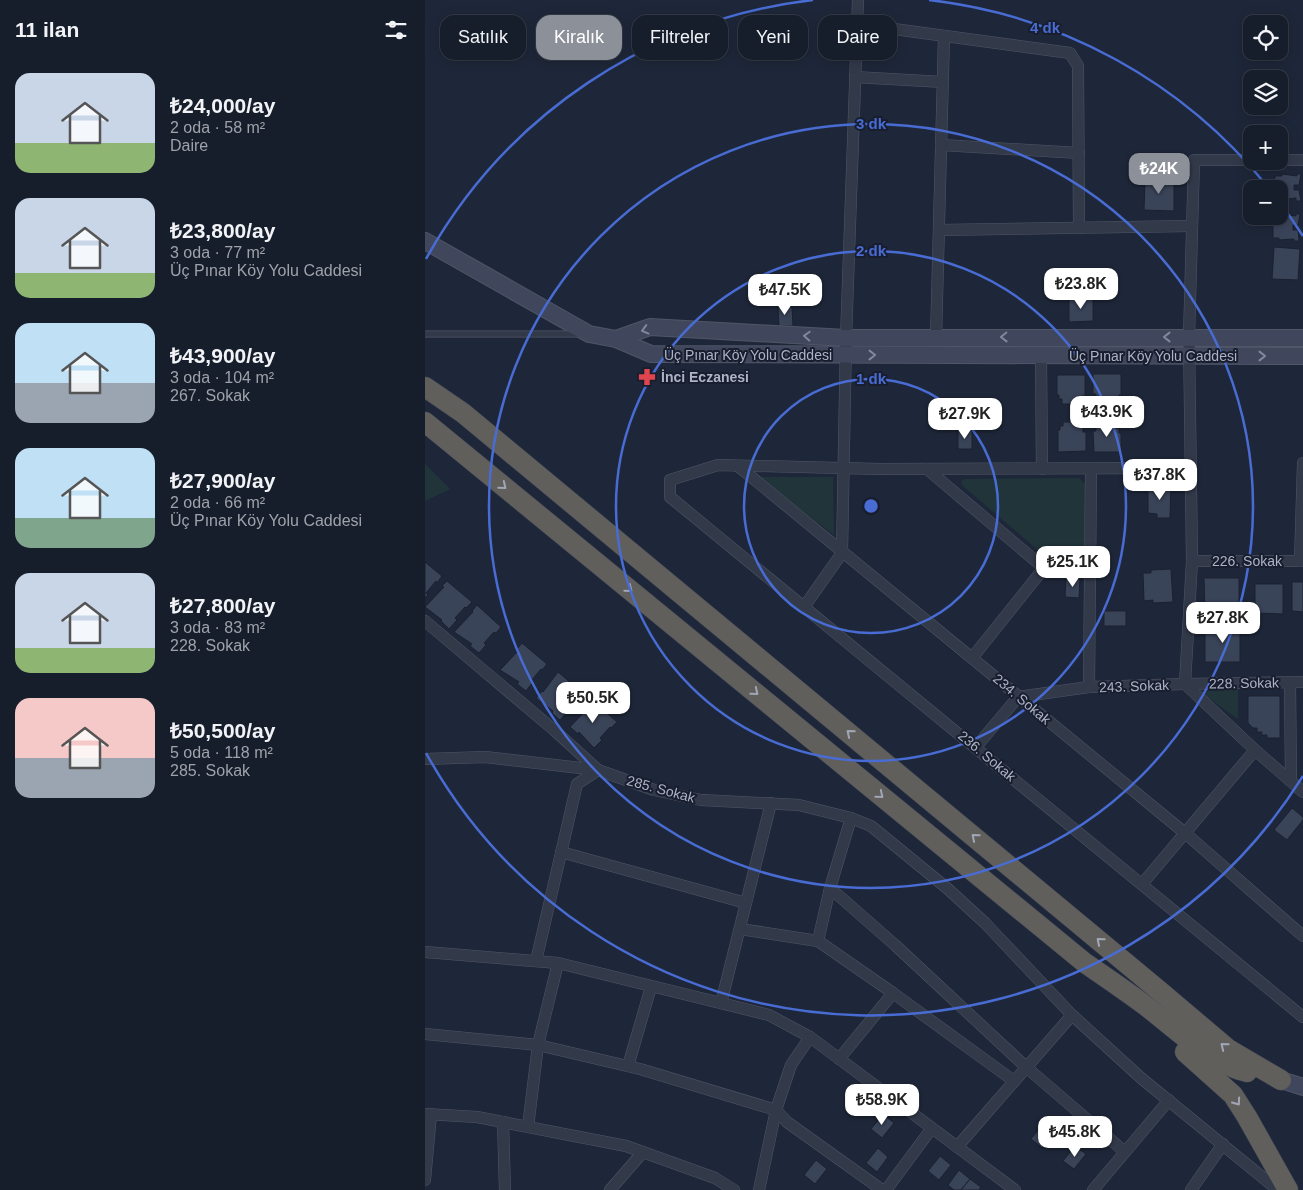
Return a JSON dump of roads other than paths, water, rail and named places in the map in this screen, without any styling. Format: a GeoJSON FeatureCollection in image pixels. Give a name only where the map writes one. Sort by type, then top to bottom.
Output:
{"type":"FeatureCollection","features":[{"type":"Feature","properties":{"kind":"highway"},"geometry":{"type":"LineString","coordinates":[[425,376],[463,413],[1162,992],[1228,1049],[1281,1080]]}},
{"type":"Feature","properties":{"kind":"highway"},"geometry":{"type":"LineString","coordinates":[[425,387],[463,413]]}},
{"type":"Feature","properties":{"kind":"highway"},"geometry":{"type":"LineString","coordinates":[[425,422],[1085,963],[1155,1027],[1211,1074],[1233,1096],[1247,1116],[1288,1190]]}},
{"type":"Feature","properties":{"kind":"highway"},"geometry":{"type":"LineString","coordinates":[[425,432],[477,465]]}},
{"type":"Feature","properties":{"kind":"highway"},"geometry":{"type":"LineString","coordinates":[[1085,963],[1139,1001],[1213,1058],[1237,1070],[1281,1080]]}},
{"type":"Feature","properties":{"kind":"main road"},"geometry":{"type":"LineString","coordinates":[[425,241],[589,334],[616,339]]}},
{"type":"Feature","properties":{"kind":"main road","name":"Üç Pınar Köy Yolu Caddesi"},"geometry":{"type":"LineString","coordinates":[[616,339],[649,327],[846,338],[1303,338]]}},
{"type":"Feature","properties":{"kind":"main road","name":"Üç Pınar Köy Yolu Caddesi"},"geometry":{"type":"LineString","coordinates":[[616,339],[651,354],[1303,356]]}},
{"type":"Feature","properties":{"kind":"main road"},"geometry":{"type":"LineString","coordinates":[[1281,1080],[1303,1087]]}},
{"type":"Feature","properties":{"kind":"street"},"geometry":{"type":"LineString","coordinates":[[857,15],[858,0]]}},
{"type":"Feature","properties":{"kind":"street"},"geometry":{"type":"LineString","coordinates":[[897,30],[1070,53],[1078,66],[1079,228]]}},
{"type":"Feature","properties":{"kind":"street"},"geometry":{"type":"LineString","coordinates":[[936,338],[944,36]]}},
{"type":"Feature","properties":{"kind":"street"},"geometry":{"type":"LineString","coordinates":[[804,607],[842,553],[845,355],[856,60]]}},
{"type":"Feature","properties":{"kind":"street"},"geometry":{"type":"LineString","coordinates":[[855,76],[943,82]]}},
{"type":"Feature","properties":{"kind":"street"},"geometry":{"type":"LineString","coordinates":[[941,145],[1079,153]]}},
{"type":"Feature","properties":{"kind":"street"},"geometry":{"type":"LineString","coordinates":[[1185,684],[1191,561],[1189,337],[1194,160],[1243,160]]}},
{"type":"Feature","properties":{"kind":"street"},"geometry":{"type":"LineString","coordinates":[[1288,160],[1303,160]]}},
{"type":"Feature","properties":{"kind":"street"},"geometry":{"type":"LineString","coordinates":[[939,230],[1193,226]]}},
{"type":"Feature","properties":{"kind":"street"},"geometry":{"type":"LineString","coordinates":[[1041,356],[1042,469]]}},
{"type":"Feature","properties":{"kind":"street"},"geometry":{"type":"LineString","coordinates":[[1301,561],[1303,463]]}},
{"type":"Feature","properties":{"kind":"street","name":"236. Sokak"},"geometry":{"type":"LineString","coordinates":[[738,466],[718,466],[670,480],[670,497],[1303,1017]]}},
{"type":"Feature","properties":{"kind":"street"},"geometry":{"type":"LineString","coordinates":[[738,466],[843,469],[1191,468]]}},
{"type":"Feature","properties":{"kind":"street","name":"234. Sokak"},"geometry":{"type":"LineString","coordinates":[[738,466],[1185,833],[1303,936]]}},
{"type":"Feature","properties":{"kind":"street"},"geometry":{"type":"LineString","coordinates":[[927,469],[1044,568]]}},
{"type":"Feature","properties":{"kind":"street"},"geometry":{"type":"LineString","coordinates":[[1089,687],[1091,469]]}},
{"type":"Feature","properties":{"kind":"street","name":"226. Sokak"},"geometry":{"type":"LineString","coordinates":[[1191,561],[1301,561]]}},
{"type":"Feature","properties":{"kind":"street"},"geometry":{"type":"LineString","coordinates":[[972,658],[1044,568],[1090,562]]}},
{"type":"Feature","properties":{"kind":"street"},"geometry":{"type":"LineString","coordinates":[[425,621],[554,730],[598,770],[577,784],[536,962]]}},
{"type":"Feature","properties":{"kind":"street"},"geometry":{"type":"LineString","coordinates":[[1291,682],[1291,781]]}},
{"type":"Feature","properties":{"kind":"street","name":"228. Sokak"},"geometry":{"type":"LineString","coordinates":[[1185,684],[1303,682]]}},
{"type":"Feature","properties":{"kind":"street","name":"243. Sokak"},"geometry":{"type":"LineString","coordinates":[[1019,697],[1089,687],[1185,684],[1303,792]]}},
{"type":"Feature","properties":{"kind":"street"},"geometry":{"type":"LineString","coordinates":[[976,747],[1019,697]]}},
{"type":"Feature","properties":{"kind":"street"},"geometry":{"type":"LineString","coordinates":[[1142,884],[1255,750]]}},
{"type":"Feature","properties":{"kind":"street","name":"285. Sokak"},"geometry":{"type":"LineString","coordinates":[[425,759],[485,757],[598,770],[654,790],[701,800],[799,805],[851,818],[871,826],[948,889],[985,923],[1072,1015],[1141,1078],[1278,1190]]}},
{"type":"Feature","properties":{"kind":"street"},"geometry":{"type":"LineString","coordinates":[[721,1003],[771,804]]}},
{"type":"Feature","properties":{"kind":"street"},"geometry":{"type":"LineString","coordinates":[[818,941],[830,888],[851,818]]}},
{"type":"Feature","properties":{"kind":"street"},"geometry":{"type":"LineString","coordinates":[[561,852],[746,903]]}},
{"type":"Feature","properties":{"kind":"street"},"geometry":{"type":"LineString","coordinates":[[830,888],[895,945],[1026,1067],[1125,1152]]}},
{"type":"Feature","properties":{"kind":"street"},"geometry":{"type":"LineString","coordinates":[[740,929],[818,941],[1014,1081]]}},
{"type":"Feature","properties":{"kind":"street"},"geometry":{"type":"LineString","coordinates":[[425,952],[557,963],[769,1015],[811,1037],[1015,1190]]}},
{"type":"Feature","properties":{"kind":"street"},"geometry":{"type":"LineString","coordinates":[[528,1127],[538,1044],[557,963]]}},
{"type":"Feature","properties":{"kind":"street"},"geometry":{"type":"LineString","coordinates":[[628,1066],[651,987]]}},
{"type":"Feature","properties":{"kind":"street"},"geometry":{"type":"LineString","coordinates":[[839,1059],[893,993]]}},
{"type":"Feature","properties":{"kind":"street"},"geometry":{"type":"LineString","coordinates":[[957,1147],[1072,1015]]}},
{"type":"Feature","properties":{"kind":"street"},"geometry":{"type":"LineString","coordinates":[[425,1034],[538,1044],[628,1066],[776,1110],[787,1122],[882,1190]]}},
{"type":"Feature","properties":{"kind":"street"},"geometry":{"type":"LineString","coordinates":[[759,1190],[776,1110],[791,1065],[811,1037]]}},
{"type":"Feature","properties":{"kind":"street"},"geometry":{"type":"LineString","coordinates":[[1093,1190],[1169,1100]]}},
{"type":"Feature","properties":{"kind":"street"},"geometry":{"type":"LineString","coordinates":[[425,1180],[428,1114],[477,1117],[626,1146],[715,1178],[734,1190]]}},
{"type":"Feature","properties":{"kind":"street"},"geometry":{"type":"LineString","coordinates":[[503,1122],[505,1190]]}},
{"type":"Feature","properties":{"kind":"street"},"geometry":{"type":"LineString","coordinates":[[886,1190],[932,1128]]}},
{"type":"Feature","properties":{"kind":"street"},"geometry":{"type":"LineString","coordinates":[[1191,1190],[1223,1144]]}},
{"type":"Feature","properties":{"kind":"street"},"geometry":{"type":"LineString","coordinates":[[610,1190],[643,1152]]}},
{"type":"Feature","properties":{"kind":"lane"},"geometry":{"type":"LineString","coordinates":[[425,334],[589,334]]}},
{"type":"Feature","properties":{"kind":"place","name":"İnci Eczanesi"},"geometry":{"type":"Point","coordinates":[647,377]}}]}
